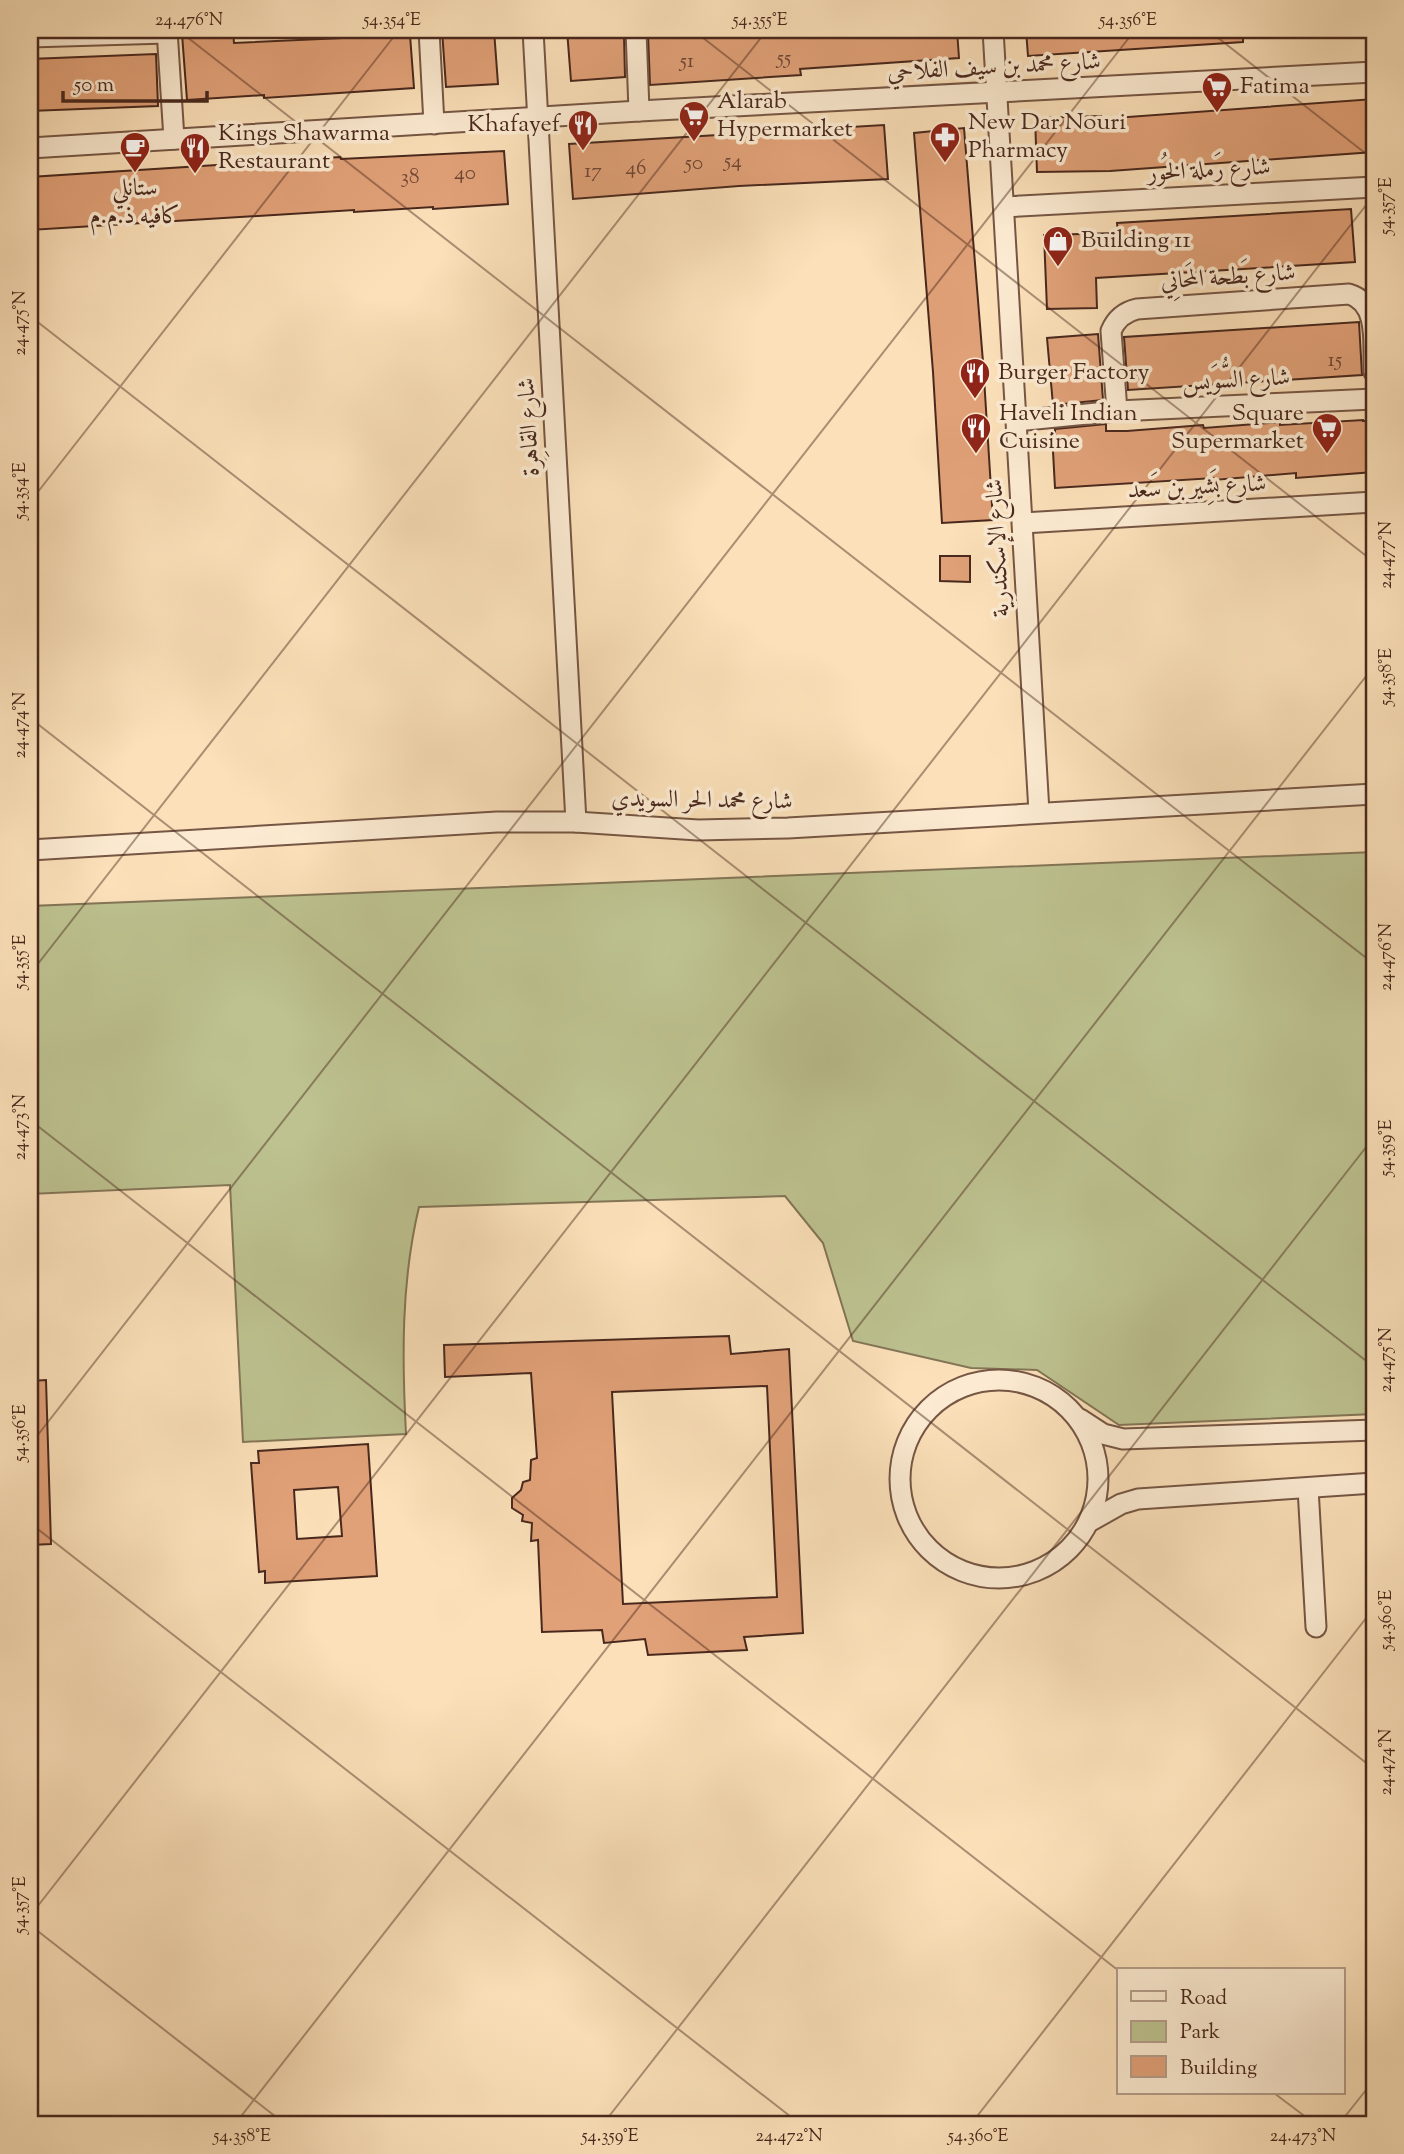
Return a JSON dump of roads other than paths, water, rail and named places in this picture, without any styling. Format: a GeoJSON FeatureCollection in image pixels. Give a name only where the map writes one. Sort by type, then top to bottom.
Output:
{"type":"FeatureCollection","features":[{"type":"Feature","properties":{"kind":"street"},"geometry":{"type":"LineString","coordinates":[[429,30],[434,124]]}},
{"type":"Feature","properties":{"kind":"street","name":"شارع القاهِرة"},"geometry":{"type":"LineString","coordinates":[[533,30],[576,822]]}},
{"type":"Feature","properties":{"kind":"street"},"geometry":{"type":"LineString","coordinates":[[636,30],[639,111]]}},
{"type":"Feature","properties":{"kind":"street","name":"شارع الإسكندرية"},"geometry":{"type":"LineString","coordinates":[[993,30],[1039,812]]}},
{"type":"Feature","properties":{"kind":"street"},"geometry":{"type":"LineString","coordinates":[[30,37],[167,31],[174,139]]}},
{"type":"Feature","properties":{"kind":"street","name":"شارع محمد بن سيف الفلاحي"},"geometry":{"type":"LineString","coordinates":[[30,148],[639,111],[1374,72]]}},
{"type":"Feature","properties":{"kind":"street","name":"شارع رَملة الخُور"},"geometry":{"type":"LineString","coordinates":[[1004,207],[1374,187]]}},
{"type":"Feature","properties":{"kind":"street","name":"شارع بَطحة المَحانِي"},"geometry":{"type":"LineString","coordinates":[[1117,411],[1111,331],[1115,321],[1137,309],[1349,294],[1363,300],[1370,313],[1374,372]]}},
{"type":"Feature","properties":{"kind":"street","name":"شارع السُّوَيس"},"geometry":{"type":"LineString","coordinates":[[1016,421],[1117,411],[1374,399]]}},
{"type":"Feature","properties":{"kind":"street","name":"شارع بَشِير بن سَعد"},"geometry":{"type":"LineString","coordinates":[[1023,523],[1374,502]]}},
{"type":"Feature","properties":{"kind":"street","name":"شارع محمد الحر السويدي"},"geometry":{"type":"LineString","coordinates":[[30,850],[466,823],[576,822],[743,830],[1374,793]]}},
{"type":"Feature","properties":{"kind":"street"},"geometry":{"type":"LineString","coordinates":[[1076,1416],[1090,1440],[1098,1468],[1097,1496],[1089,1522],[1073,1546],[1057,1560],[1021,1576],[989,1578],[958,1570],[931,1551],[911,1525],[901,1495],[901,1462],[911,1432],[931,1406],[958,1388],[989,1380],[1021,1382],[1051,1395],[1103,1434],[1123,1439],[1374,1430]]}},
{"type":"Feature","properties":{"kind":"street"},"geometry":{"type":"LineString","coordinates":[[1089,1522],[1121,1504],[1138,1499],[1374,1483]]}},
{"type":"Feature","properties":{"kind":"street"},"geometry":{"type":"LineString","coordinates":[[1308,1488],[1316,1627]]}},
{"type":"Feature","properties":{"kind":"place","name":"Fatima"},"geometry":{"type":"Point","coordinates":[1217,114]}},
{"type":"Feature","properties":{"kind":"place","name":"Alarab Hypermarket"},"geometry":{"type":"Point","coordinates":[694,143]}},
{"type":"Feature","properties":{"kind":"place","name":"Khafayef"},"geometry":{"type":"Point","coordinates":[583,152]}},
{"type":"Feature","properties":{"kind":"place","name":"New Dar Nouri Pharmacy"},"geometry":{"type":"Point","coordinates":[945,164]}},
{"type":"Feature","properties":{"kind":"place","name":"ستانلي كافيه ذ.م.م"},"geometry":{"type":"Point","coordinates":[135,174]}},
{"type":"Feature","properties":{"kind":"place","name":"Kings Shawarma Restaurant"},"geometry":{"type":"Point","coordinates":[195,175]}},
{"type":"Feature","properties":{"kind":"place","name":"Building 11"},"geometry":{"type":"Point","coordinates":[1058,268]}},
{"type":"Feature","properties":{"kind":"place","name":"Burger Factory"},"geometry":{"type":"Point","coordinates":[975,400]}},
{"type":"Feature","properties":{"kind":"place","name":"Haveli Indian Cuisine"},"geometry":{"type":"Point","coordinates":[976,455]}},
{"type":"Feature","properties":{"kind":"place","name":"Square Supermarket"},"geometry":{"type":"Point","coordinates":[1327,455]}}]}
